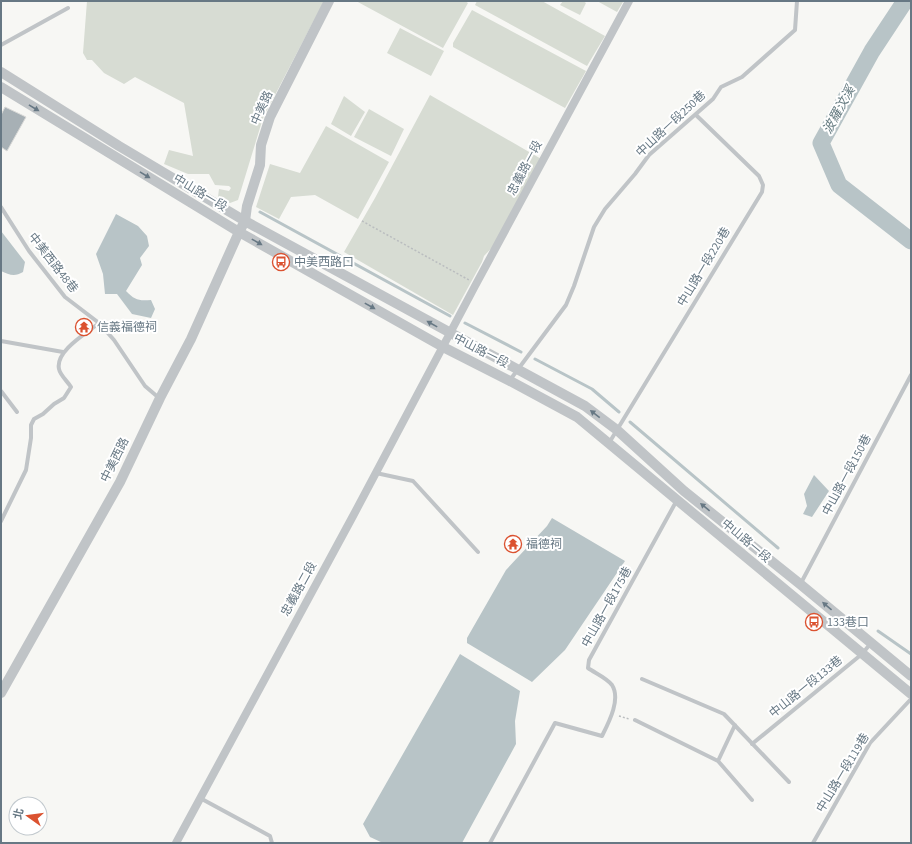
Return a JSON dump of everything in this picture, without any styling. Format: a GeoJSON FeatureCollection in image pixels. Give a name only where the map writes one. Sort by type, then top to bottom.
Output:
{"type":"FeatureCollection","features":[{"type":"Feature","properties":{"kind":"street","name":"中美路"},"geometry":{"type":"LineString","coordinates":[[238,232],[245,221],[247,206],[260,165],[261,145],[270,117],[329,1]]}},
{"type":"Feature","properties":{"kind":"street","name":"忠義路一段"},"geometry":{"type":"LineString","coordinates":[[443,346],[629,1]]}},
{"type":"Feature","properties":{"kind":"street","name":"中山路一段"},"geometry":{"type":"LineString","coordinates":[[1,72],[118,146],[245,221],[450,334],[585,406],[616,430],[684,491],[911,676]]}},
{"type":"Feature","properties":{"kind":"street","name":"中山路一段"},"geometry":{"type":"LineString","coordinates":[[1,87],[238,232],[443,346],[577,417],[911,694]]}},
{"type":"Feature","properties":{"kind":"street"},"geometry":{"type":"LineString","coordinates":[[20,99],[28,89]]}},
{"type":"Feature","properties":{"kind":"street"},"geometry":{"type":"LineString","coordinates":[[112,156],[118,146]]}},
{"type":"Feature","properties":{"kind":"street","name":"中美西路"},"geometry":{"type":"LineString","coordinates":[[1,694],[120,482],[160,398],[191,339],[238,232]]}},
{"type":"Feature","properties":{"kind":"street","name":"忠義路二段"},"geometry":{"type":"LineString","coordinates":[[176,843],[443,346]]}},
{"type":"Feature","properties":{"kind":"lane","name":"中山路一段250巷"},"geometry":{"type":"LineString","coordinates":[[510,381],[566,306],[594,228],[605,208],[635,174],[649,155],[713,99],[721,87],[742,77],[795,30],[797,1]]}},
{"type":"Feature","properties":{"kind":"lane"},"geometry":{"type":"LineString","coordinates":[[1,45],[68,8]]}},
{"type":"Feature","properties":{"kind":"lane","name":"中山路一段220巷"},"geometry":{"type":"LineString","coordinates":[[609,443],[762,192],[763,185],[759,176],[696,115]]}},
{"type":"Feature","properties":{"kind":"lane","name":"中美西路48巷"},"geometry":{"type":"LineString","coordinates":[[1,208],[29,251],[65,297],[99,323],[114,340],[144,386],[160,398]]}},
{"type":"Feature","properties":{"kind":"lane"},"geometry":{"type":"LineString","coordinates":[[1,521],[26,470],[31,438],[31,425],[34,419],[64,398],[71,387],[59,370],[59,362],[63,352],[99,323]]}},
{"type":"Feature","properties":{"kind":"lane"},"geometry":{"type":"LineString","coordinates":[[1,341],[63,352]]}},
{"type":"Feature","properties":{"kind":"lane","name":"中山路一段150巷"},"geometry":{"type":"LineString","coordinates":[[800,584],[911,376]]}},
{"type":"Feature","properties":{"kind":"lane"},"geometry":{"type":"LineString","coordinates":[[1,391],[17,412]]}},
{"type":"Feature","properties":{"kind":"lane"},"geometry":{"type":"LineString","coordinates":[[376,473],[413,480],[478,552]]}},
{"type":"Feature","properties":{"kind":"lane","name":"中山路一段175巷"},"geometry":{"type":"LineString","coordinates":[[490,843],[555,724],[602,736],[613,715],[615,692],[611,683],[588,668],[588,660],[677,500],[684,491]]}},
{"type":"Feature","properties":{"kind":"lane","name":"中山路一段133巷"},"geometry":{"type":"LineString","coordinates":[[752,744],[862,654],[871,642]]}},
{"type":"Feature","properties":{"kind":"lane"},"geometry":{"type":"LineString","coordinates":[[642,679],[724,714],[789,782]]}},
{"type":"Feature","properties":{"kind":"lane","name":"中山路一段119巷"},"geometry":{"type":"LineString","coordinates":[[814,843],[870,743],[911,699]]}},
{"type":"Feature","properties":{"kind":"lane"},"geometry":{"type":"LineString","coordinates":[[635,720],[718,761],[752,800]]}},
{"type":"Feature","properties":{"kind":"lane"},"geometry":{"type":"LineString","coordinates":[[718,761],[735,725]]}},
{"type":"Feature","properties":{"kind":"lane"},"geometry":{"type":"LineString","coordinates":[[200,798],[270,836],[272,843]]}},
{"type":"Feature","properties":{"kind":"path"},"geometry":{"type":"LineString","coordinates":[[362,221],[474,282],[475,286]]}},
{"type":"Feature","properties":{"kind":"path"},"geometry":{"type":"LineString","coordinates":[[613,715],[635,720]]}},
{"type":"Feature","properties":{"kind":"shaded area"},"geometry":{"type":"Polygon","coordinates":[[[87,1],[324,1],[263,118],[238,200],[230,203],[218,197],[219,189],[229,191],[231,188],[229,186],[215,185],[209,174],[188,174],[164,164],[169,150],[193,156],[184,103],[135,77],[124,84],[104,73],[92,60],[87,60],[83,53],[87,1]]]}},
{"type":"Feature","properties":{"kind":"shaded area"},"geometry":{"type":"Polygon","coordinates":[[[356,1],[465,1],[468,3],[443,48],[356,1]]]}},
{"type":"Feature","properties":{"kind":"shaded area"},"geometry":{"type":"Polygon","coordinates":[[[477,1],[542,1],[605,36],[587,66],[475,5],[477,1]]]}},
{"type":"Feature","properties":{"kind":"shaded area"},"geometry":{"type":"Polygon","coordinates":[[[563,1],[583,1],[586,3],[580,15],[560,5],[563,1]]]}},
{"type":"Feature","properties":{"kind":"shaded area"},"geometry":{"type":"Polygon","coordinates":[[[597,1],[620,1],[623,2],[617,12],[597,1]]]}},
{"type":"Feature","properties":{"kind":"shaded area"},"geometry":{"type":"Polygon","coordinates":[[[472,10],[586,71],[565,108],[453,47],[453,43],[472,10]]]}},
{"type":"Feature","properties":{"kind":"shaded area"},"geometry":{"type":"Polygon","coordinates":[[[400,28],[444,51],[431,76],[387,53],[400,28]]]}},
{"type":"Feature","properties":{"kind":"shaded area"},"geometry":{"type":"Polygon","coordinates":[[[430,95],[543,160],[502,237],[484,256],[453,315],[344,252],[375,198],[430,95]]]}},
{"type":"Feature","properties":{"kind":"shaded area"},"geometry":{"type":"Polygon","coordinates":[[[344,96],[365,112],[351,136],[331,124],[344,96]]]}},
{"type":"Feature","properties":{"kind":"shaded area"},"geometry":{"type":"Polygon","coordinates":[[[369,109],[404,129],[391,156],[354,137],[369,109]]]}},
{"type":"Feature","properties":{"kind":"shaded area"},"geometry":{"type":"Polygon","coordinates":[[[326,126],[389,162],[358,219],[315,195],[291,197],[279,219],[256,207],[270,164],[300,173],[326,126]]]}},
{"type":"Feature","properties":{"kind":"shaded area"},"geometry":{"type":"Polygon","coordinates":[[[116,214],[138,226],[147,236],[149,246],[140,258],[142,265],[126,291],[137,299],[151,300],[155,309],[151,318],[132,314],[117,294],[105,294],[103,274],[96,254],[116,214]]]}},
{"type":"Feature","properties":{"kind":"shaded area"},"geometry":{"type":"Polygon","coordinates":[[[1,231],[25,262],[23,272],[20,274],[12,275],[1,271],[1,231]]]}},
{"type":"Feature","properties":{"kind":"shaded area"},"geometry":{"type":"Polygon","coordinates":[[[814,475],[829,491],[812,517],[803,514],[807,506],[804,494],[814,475]]]}},
{"type":"Feature","properties":{"kind":"shaded area"},"geometry":{"type":"Polygon","coordinates":[[[552,518],[625,561],[565,650],[532,682],[467,643],[467,638],[506,570],[547,526],[552,518]]]}},
{"type":"Feature","properties":{"kind":"shaded area"},"geometry":{"type":"Polygon","coordinates":[[[460,654],[520,691],[515,721],[516,744],[462,843],[383,843],[370,837],[363,824],[460,654]]]}},
{"type":"Feature","properties":{"kind":"building"},"geometry":{"type":"Polygon","coordinates":[[[5,107],[26,117],[7,151],[1,147],[1,115],[5,107]]]}},
{"type":"Feature","properties":{"kind":"waterway","name":"波羅汶溪"},"geometry":{"type":"LineString","coordinates":[[905,1],[872,51],[821,143],[839,185],[911,241]]}},
{"type":"Feature","properties":{"kind":"waterway"},"geometry":{"type":"LineString","coordinates":[[260,212],[450,316]]}},
{"type":"Feature","properties":{"kind":"waterway"},"geometry":{"type":"LineString","coordinates":[[465,323],[521,352]]}},
{"type":"Feature","properties":{"kind":"waterway"},"geometry":{"type":"LineString","coordinates":[[535,359],[592,389],[619,412]]}},
{"type":"Feature","properties":{"kind":"waterway"},"geometry":{"type":"LineString","coordinates":[[630,422],[778,548]]}},
{"type":"Feature","properties":{"kind":"waterway"},"geometry":{"type":"LineString","coordinates":[[878,631],[911,654]]}},
{"type":"Feature","properties":{"kind":"place","name":"中美西路口"},"geometry":{"type":"Point","coordinates":[281,262]}},
{"type":"Feature","properties":{"kind":"place","name":"信義福德祠"},"geometry":{"type":"Point","coordinates":[84,327]}},
{"type":"Feature","properties":{"kind":"place","name":"福德祠"},"geometry":{"type":"Point","coordinates":[513,544]}},
{"type":"Feature","properties":{"kind":"place","name":"133巷口"},"geometry":{"type":"Point","coordinates":[814,622]}}]}
